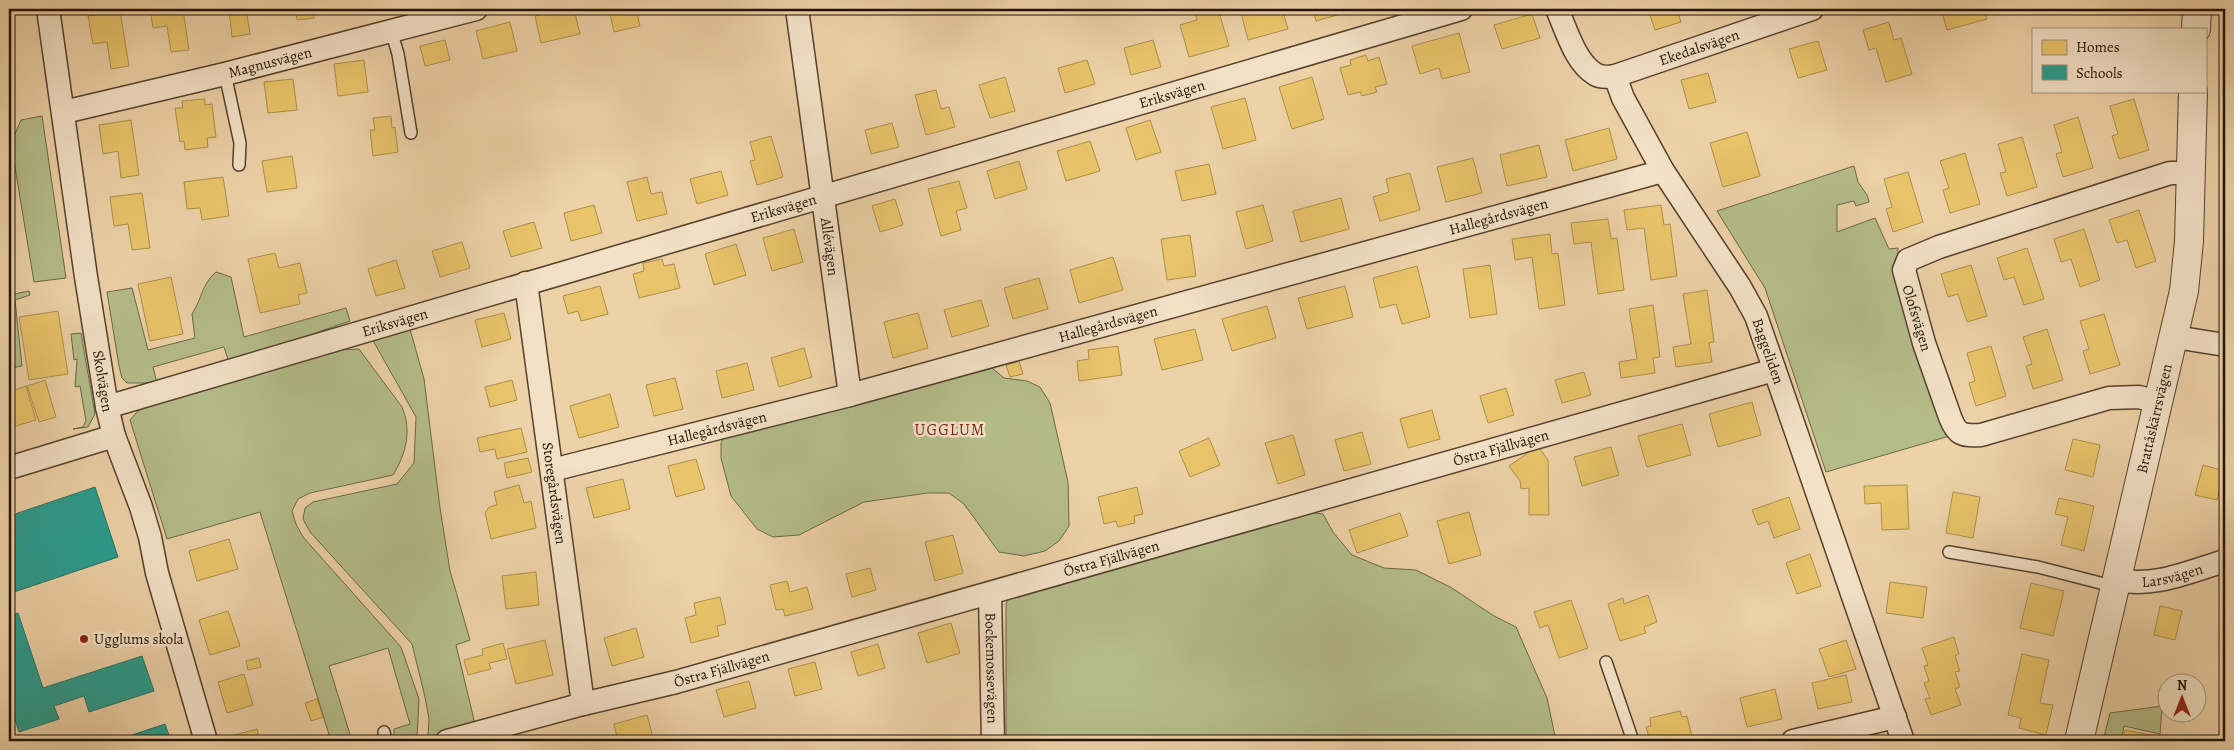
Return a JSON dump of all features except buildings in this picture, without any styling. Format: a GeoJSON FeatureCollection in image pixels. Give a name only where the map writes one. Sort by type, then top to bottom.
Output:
{"type":"FeatureCollection","features":[{"type":"Feature","properties":{"kind":"street","name":"Skolvägen"},"geometry":{"type":"LineString","coordinates":[[48,9],[86,277],[107,407],[114,436],[141,507],[150,537],[157,573],[206,741]]}},
{"type":"Feature","properties":{"kind":"street","name":"Magnusvägen"},"geometry":{"type":"LineString","coordinates":[[64,112],[225,74],[476,9]]}},
{"type":"Feature","properties":{"kind":"street","name":"Allévägen"},"geometry":{"type":"LineString","coordinates":[[797,9],[850,395]]}},
{"type":"Feature","properties":{"kind":"street","name":"Eriksvägen"},"geometry":{"type":"LineString","coordinates":[[107,407],[1461,9]]}},
{"type":"Feature","properties":{"kind":"street"},"geometry":{"type":"LineString","coordinates":[[1557,9],[1573,45],[1585,65],[1596,75],[1604,77],[1615,76]]}},
{"type":"Feature","properties":{"kind":"street","name":"Ekedalsvägen"},"geometry":{"type":"LineString","coordinates":[[1615,76],[1812,9]]}},
{"type":"Feature","properties":{"kind":"street"},"geometry":{"type":"LineString","coordinates":[[2196,28],[2197,9]]}},
{"type":"Feature","properties":{"kind":"street","name":"Baggeliden"},"geometry":{"type":"LineString","coordinates":[[1615,76],[1623,98],[1663,171],[1740,287],[1756,316],[1903,741]]}},
{"type":"Feature","properties":{"kind":"street","name":"Brattåskärrsvägen"},"geometry":{"type":"LineString","coordinates":[[2080,741],[2175,336],[2187,268],[2193,92]]}},
{"type":"Feature","properties":{"kind":"street","name":"Hallegårdsvägen"},"geometry":{"type":"LineString","coordinates":[[552,470],[850,395],[1663,171]]}},
{"type":"Feature","properties":{"kind":"street","name":"Olofsvägen"},"geometry":{"type":"LineString","coordinates":[[2158,402],[2139,397],[2109,398],[1981,435],[1962,434],[1955,429],[1950,417],[1924,343],[1904,270],[1908,260],[1940,246],[2170,173],[2191,173]]}},
{"type":"Feature","properties":{"kind":"street","name":"Storegårdsvägen"},"geometry":{"type":"LineString","coordinates":[[526,283],[583,704]]}},
{"type":"Feature","properties":{"kind":"street"},"geometry":{"type":"LineString","coordinates":[[2175,336],[2225,345]]}},
{"type":"Feature","properties":{"kind":"street","name":"Östra Fjällvägen"},"geometry":{"type":"LineString","coordinates":[[448,741],[583,704],[676,682],[990,594],[1103,559],[1774,370]]}},
{"type":"Feature","properties":{"kind":"street"},"geometry":{"type":"LineString","coordinates":[[9,468],[114,436]]}},
{"type":"Feature","properties":{"kind":"street","name":"Larsvägen"},"geometry":{"type":"LineString","coordinates":[[2117,584],[2155,582],[2225,561]]}},
{"type":"Feature","properties":{"kind":"street","name":"Bockemossevägen"},"geometry":{"type":"LineString","coordinates":[[990,594],[993,741]]}},
{"type":"Feature","properties":{"kind":"street"},"geometry":{"type":"LineString","coordinates":[[1792,741],[1895,717]]}},
{"type":"Feature","properties":{"kind":"lane"},"geometry":{"type":"LineString","coordinates":[[391,30],[398,54],[411,133]]}},
{"type":"Feature","properties":{"kind":"lane"},"geometry":{"type":"LineString","coordinates":[[225,74],[240,143],[239,165]]}},
{"type":"Feature","properties":{"kind":"lane"},"geometry":{"type":"LineString","coordinates":[[1949,552],[2038,567],[2117,584]]}},
{"type":"Feature","properties":{"kind":"lane"},"geometry":{"type":"LineString","coordinates":[[1606,662],[1633,741]]}},
{"type":"Feature","properties":{"kind":"green space"},"geometry":{"type":"Polygon","coordinates":[[[42,116],[66,278],[34,282],[11,143],[21,120],[42,116]]]}},
{"type":"Feature","properties":{"kind":"green space"},"geometry":{"type":"Polygon","coordinates":[[[1854,166],[1858,182],[1867,195],[1869,202],[1856,206],[1854,201],[1837,205],[1837,232],[1875,218],[1889,249],[1898,248],[1898,262],[1953,435],[1826,472],[1765,288],[1717,211],[1854,166]]]}},
{"type":"Feature","properties":{"kind":"green space"},"geometry":{"type":"Polygon","coordinates":[[[216,272],[231,277],[244,337],[346,308],[350,321],[229,363],[224,347],[153,367],[157,383],[127,383],[122,378],[119,366],[107,292],[132,288],[148,350],[195,338],[192,314],[207,282],[216,272]]]}},
{"type":"Feature","properties":{"kind":"green space"},"geometry":{"type":"Polygon","coordinates":[[[29,291],[30,295],[15,300],[22,366],[11,368],[15,386],[9,388],[9,295],[29,291]]]}},
{"type":"Feature","properties":{"kind":"green space"},"geometry":{"type":"Polygon","coordinates":[[[408,322],[424,379],[450,571],[470,640],[456,645],[475,724],[428,737],[429,719],[412,644],[310,532],[303,519],[305,508],[313,502],[397,484],[414,463],[416,417],[371,337],[408,322]]]}},
{"type":"Feature","properties":{"kind":"green space"},"geometry":{"type":"Polygon","coordinates":[[[81,333],[95,414],[88,427],[73,429],[83,427],[86,421],[80,386],[75,387],[77,359],[74,360],[71,334],[81,333]]]}},
{"type":"Feature","properties":{"kind":"green space"},"geometry":{"type":"Polygon","coordinates":[[[359,349],[402,407],[405,416],[407,425],[406,442],[398,467],[393,475],[310,493],[298,499],[292,511],[303,537],[401,647],[419,699],[417,738],[408,741],[399,741],[394,737],[394,729],[410,724],[388,648],[329,666],[352,741],[331,741],[260,512],[167,539],[130,420],[138,411],[154,403],[337,350],[359,349]]]}},
{"type":"Feature","properties":{"kind":"green space"},"geometry":{"type":"Polygon","coordinates":[[[976,365],[992,368],[1004,378],[1027,381],[1040,387],[1050,403],[1068,482],[1069,526],[1059,541],[1045,551],[1024,556],[999,552],[964,504],[949,493],[928,493],[864,502],[799,535],[773,537],[757,529],[731,496],[721,458],[721,443],[726,433],[976,365]]]}},
{"type":"Feature","properties":{"kind":"green space"},"geometry":{"type":"Polygon","coordinates":[[[1292,510],[1323,514],[1333,532],[1352,555],[1384,568],[1416,570],[1452,588],[1494,616],[1516,627],[1547,698],[1556,741],[1006,741],[1006,604],[1010,595],[1292,510]]]}},
{"type":"Feature","properties":{"kind":"green space"},"geometry":{"type":"Polygon","coordinates":[[[2156,707],[2156,722],[2161,722],[2160,734],[2124,726],[2121,741],[2103,741],[2110,713],[2156,707]]]}},
{"type":"Feature","properties":{"kind":"place","name":"Ugglums skola"},"geometry":{"type":"Point","coordinates":[84,639]}},
{"type":"Feature","properties":{"kind":"district","name":"UGGLUM"},"geometry":{"type":"Point","coordinates":[950,430]}}]}
